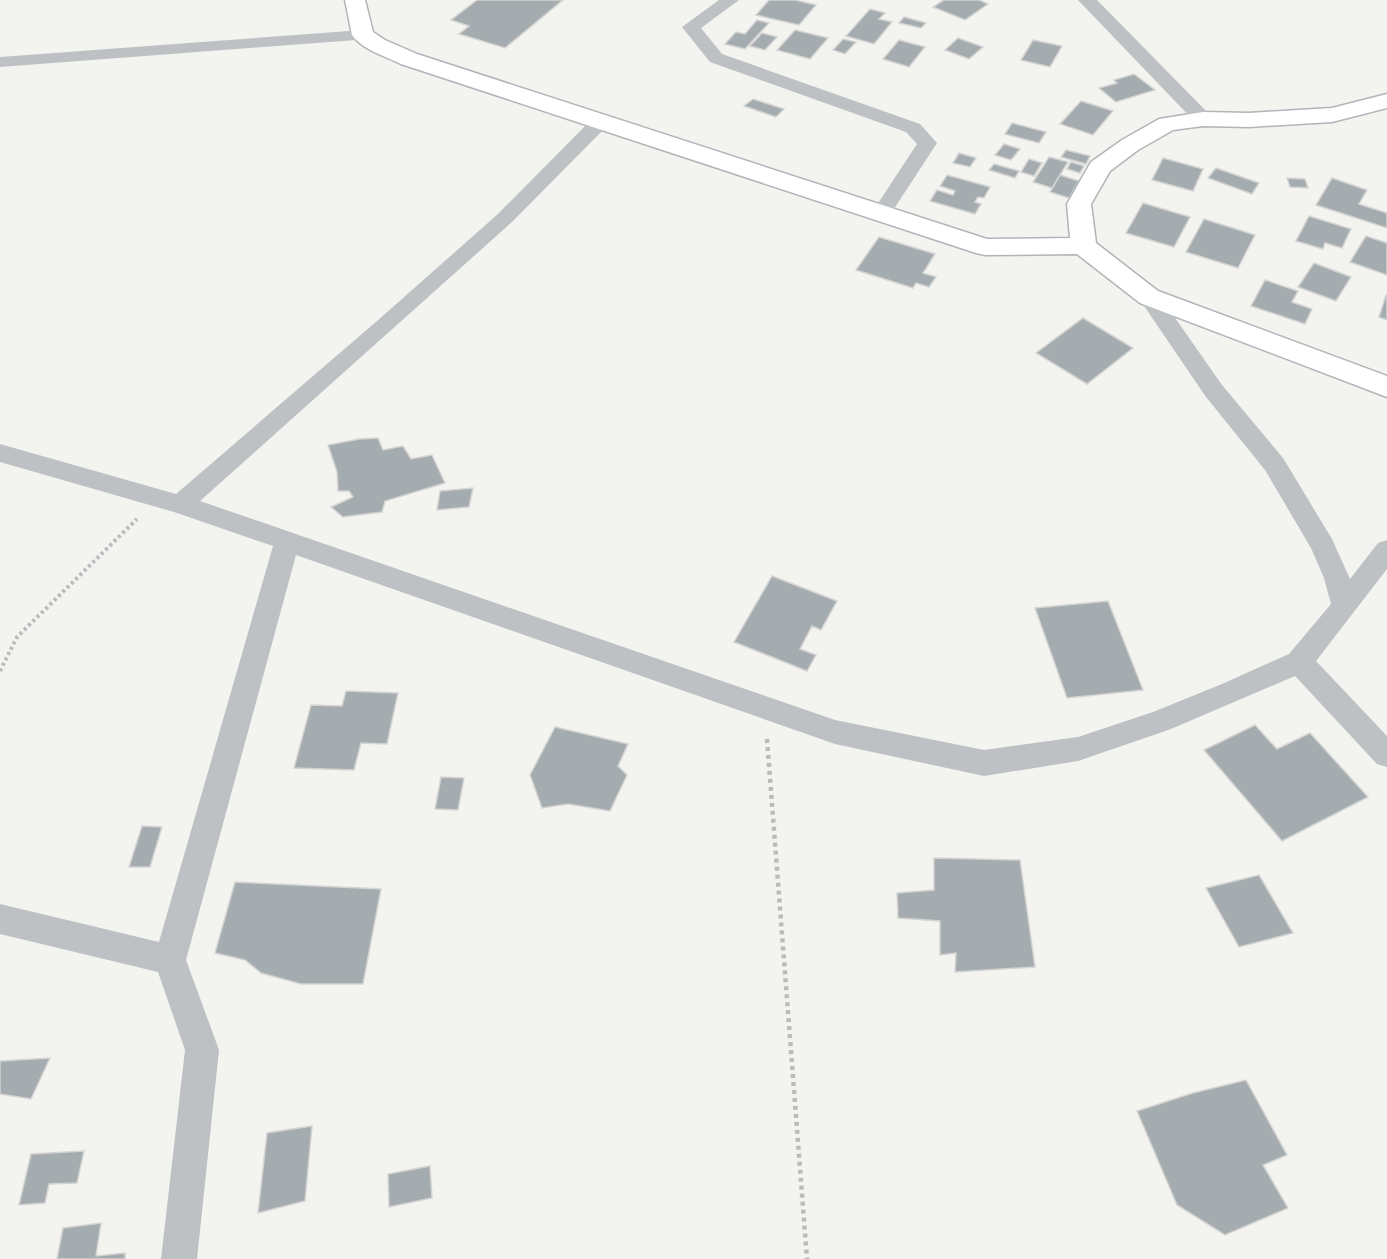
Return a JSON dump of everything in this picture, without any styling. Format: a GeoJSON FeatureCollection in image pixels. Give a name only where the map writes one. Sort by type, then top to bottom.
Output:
{"type":"FeatureCollection","features":[{"type":"Feature","properties":{"kind":"street"},"geometry":{"type":"LineString","coordinates":[[355,0],[363,35]]}},
{"type":"Feature","properties":{"kind":"street"},"geometry":{"type":"LineString","coordinates":[[730,0],[691,27],[716,58],[913,128],[927,143],[881,214]]}},
{"type":"Feature","properties":{"kind":"street"},"geometry":{"type":"LineString","coordinates":[[1087,0],[1203,119]]}},
{"type":"Feature","properties":{"kind":"street"},"geometry":{"type":"LineString","coordinates":[[0,62],[363,35],[377,45],[409,59],[985,247],[1083,246],[1149,297],[1387,387]]}},
{"type":"Feature","properties":{"kind":"street"},"geometry":{"type":"LineString","coordinates":[[1083,246],[1079,204],[1100,167],[1130,145],[1167,124],[1203,119],[1249,120],[1332,115],[1387,101]]}},
{"type":"Feature","properties":{"kind":"street"},"geometry":{"type":"LineString","coordinates":[[169,501],[402,311],[505,218],[600,122]]}},
{"type":"Feature","properties":{"kind":"street"},"geometry":{"type":"LineString","coordinates":[[1149,297],[1214,391],[1274,464],[1323,546],[1337,578],[1345,606]]}},
{"type":"Feature","properties":{"kind":"street"},"geometry":{"type":"LineString","coordinates":[[0,453],[169,501],[835,732],[984,763],[1078,749],[1161,721],[1299,662],[1387,550]]}},
{"type":"Feature","properties":{"kind":"street"},"geometry":{"type":"LineString","coordinates":[[179,1259],[202,1050],[170,960],[287,542]]}},
{"type":"Feature","properties":{"kind":"street"},"geometry":{"type":"LineString","coordinates":[[1299,662],[1387,755]]}},
{"type":"Feature","properties":{"kind":"street"},"geometry":{"type":"LineString","coordinates":[[0,919],[170,960]]}},
{"type":"Feature","properties":{"kind":"path"},"geometry":{"type":"LineString","coordinates":[[0,671],[17,637],[80,578],[169,501]]}},
{"type":"Feature","properties":{"kind":"path"},"geometry":{"type":"LineString","coordinates":[[765,708],[807,1259]]}},
{"type":"Feature","properties":{"kind":"building"},"geometry":{"type":"Polygon","coordinates":[[[477,0],[563,0],[505,48],[459,34],[469,26],[451,20],[477,0]]]}},
{"type":"Feature","properties":{"kind":"building"},"geometry":{"type":"Polygon","coordinates":[[[769,0],[795,0],[816,5],[799,25],[756,15],[769,0]]]}},
{"type":"Feature","properties":{"kind":"building"},"geometry":{"type":"Polygon","coordinates":[[[944,0],[979,0],[988,4],[965,20],[933,7],[944,0]]]}},
{"type":"Feature","properties":{"kind":"building"},"geometry":{"type":"Polygon","coordinates":[[[870,9],[885,13],[879,19],[892,22],[874,44],[846,36],[870,9]]]}},
{"type":"Feature","properties":{"kind":"building"},"geometry":{"type":"Polygon","coordinates":[[[904,17],[926,23],[921,28],[899,23],[904,17]]]}},
{"type":"Feature","properties":{"kind":"building"},"geometry":{"type":"Polygon","coordinates":[[[757,20],[769,23],[745,49],[725,44],[736,32],[745,34],[757,20]]]}},
{"type":"Feature","properties":{"kind":"building"},"geometry":{"type":"Polygon","coordinates":[[[795,30],[828,38],[810,59],[777,50],[795,30]]]}},
{"type":"Feature","properties":{"kind":"building"},"geometry":{"type":"Polygon","coordinates":[[[762,33],[777,37],[765,50],[750,46],[762,33]]]}},
{"type":"Feature","properties":{"kind":"building"},"geometry":{"type":"Polygon","coordinates":[[[958,38],[983,47],[969,59],[945,50],[958,38]]]}},
{"type":"Feature","properties":{"kind":"building"},"geometry":{"type":"Polygon","coordinates":[[[843,39],[856,42],[845,54],[833,50],[843,39]]]}},
{"type":"Feature","properties":{"kind":"building"},"geometry":{"type":"Polygon","coordinates":[[[899,40],[925,47],[909,67],[883,59],[899,40]]]}},
{"type":"Feature","properties":{"kind":"building"},"geometry":{"type":"Polygon","coordinates":[[[1033,40],[1062,46],[1050,67],[1021,60],[1033,40]]]}},
{"type":"Feature","properties":{"kind":"building"},"geometry":{"type":"Polygon","coordinates":[[[1134,74],[1155,90],[1116,102],[1099,88],[1117,83],[1114,80],[1134,74]]]}},
{"type":"Feature","properties":{"kind":"building"},"geometry":{"type":"Polygon","coordinates":[[[753,99],[784,109],[776,117],[744,106],[753,99]]]}},
{"type":"Feature","properties":{"kind":"building"},"geometry":{"type":"Polygon","coordinates":[[[1081,101],[1113,111],[1093,135],[1060,124],[1081,101]]]}},
{"type":"Feature","properties":{"kind":"building"},"geometry":{"type":"Polygon","coordinates":[[[1012,123],[1046,132],[1039,143],[1005,134],[1012,123]]]}},
{"type":"Feature","properties":{"kind":"building"},"geometry":{"type":"Polygon","coordinates":[[[1004,144],[1020,149],[1011,160],[995,155],[1004,144]]]}},
{"type":"Feature","properties":{"kind":"building"},"geometry":{"type":"Polygon","coordinates":[[[1066,150],[1090,156],[1086,164],[1061,157],[1066,150]]]}},
{"type":"Feature","properties":{"kind":"building"},"geometry":{"type":"Polygon","coordinates":[[[959,153],[976,158],[970,167],[953,163],[959,153]]]}},
{"type":"Feature","properties":{"kind":"building"},"geometry":{"type":"Polygon","coordinates":[[[1049,157],[1068,162],[1052,188],[1033,182],[1049,157]]]}},
{"type":"Feature","properties":{"kind":"building"},"geometry":{"type":"Polygon","coordinates":[[[1163,158],[1203,169],[1193,191],[1152,180],[1163,158]]]}},
{"type":"Feature","properties":{"kind":"building"},"geometry":{"type":"Polygon","coordinates":[[[1029,159],[1042,163],[1034,176],[1021,172],[1029,159]]]}},
{"type":"Feature","properties":{"kind":"building"},"geometry":{"type":"Polygon","coordinates":[[[1071,162],[1084,166],[1080,173],[1067,169],[1071,162]]]}},
{"type":"Feature","properties":{"kind":"building"},"geometry":{"type":"Polygon","coordinates":[[[994,164],[1019,171],[1015,178],[989,170],[994,164]]]}},
{"type":"Feature","properties":{"kind":"building"},"geometry":{"type":"Polygon","coordinates":[[[1216,168],[1259,183],[1252,194],[1208,178],[1216,168]]]}},
{"type":"Feature","properties":{"kind":"building"},"geometry":{"type":"Polygon","coordinates":[[[947,175],[990,187],[984,198],[978,197],[975,202],[981,204],[975,214],[930,201],[937,190],[953,195],[955,191],[940,186],[947,175]]]}},
{"type":"Feature","properties":{"kind":"building"},"geometry":{"type":"Polygon","coordinates":[[[1060,175],[1079,181],[1069,198],[1050,192],[1060,175]]]}},
{"type":"Feature","properties":{"kind":"building"},"geometry":{"type":"Polygon","coordinates":[[[1287,178],[1305,179],[1308,188],[1290,187],[1287,178]]]}},
{"type":"Feature","properties":{"kind":"building"},"geometry":{"type":"Polygon","coordinates":[[[1332,178],[1367,190],[1359,204],[1387,213],[1387,228],[1316,205],[1332,178]]]}},
{"type":"Feature","properties":{"kind":"building"},"geometry":{"type":"Polygon","coordinates":[[[1143,203],[1190,217],[1174,247],[1126,233],[1143,203]]]}},
{"type":"Feature","properties":{"kind":"building"},"geometry":{"type":"Polygon","coordinates":[[[1309,216],[1351,229],[1342,248],[1325,243],[1323,249],[1296,241],[1309,216]]]}},
{"type":"Feature","properties":{"kind":"building"},"geometry":{"type":"Polygon","coordinates":[[[1204,219],[1255,235],[1238,268],[1186,252],[1204,219]]]}},
{"type":"Feature","properties":{"kind":"building"},"geometry":{"type":"Polygon","coordinates":[[[1366,236],[1387,243],[1387,275],[1350,262],[1366,236]]]}},
{"type":"Feature","properties":{"kind":"building"},"geometry":{"type":"Polygon","coordinates":[[[879,237],[935,254],[923,273],[936,277],[929,287],[916,283],[913,288],[856,270],[879,237]]]}},
{"type":"Feature","properties":{"kind":"building"},"geometry":{"type":"Polygon","coordinates":[[[1314,263],[1351,277],[1336,301],[1298,287],[1314,263]]]}},
{"type":"Feature","properties":{"kind":"building"},"geometry":{"type":"Polygon","coordinates":[[[1265,280],[1298,291],[1292,302],[1312,309],[1305,324],[1251,306],[1265,280]]]}},
{"type":"Feature","properties":{"kind":"building"},"geometry":{"type":"Polygon","coordinates":[[[1387,295],[1387,320],[1379,317],[1387,295]]]}},
{"type":"Feature","properties":{"kind":"building"},"geometry":{"type":"Polygon","coordinates":[[[1083,318],[1133,348],[1087,384],[1036,353],[1083,318]]]}},
{"type":"Feature","properties":{"kind":"building"},"geometry":{"type":"Polygon","coordinates":[[[378,438],[383,450],[403,446],[411,459],[432,455],[445,483],[385,501],[382,512],[343,517],[331,507],[353,497],[349,491],[338,491],[337,472],[328,445],[378,438]]]}},
{"type":"Feature","properties":{"kind":"building"},"geometry":{"type":"Polygon","coordinates":[[[473,488],[469,507],[437,510],[440,491],[473,488]]]}},
{"type":"Feature","properties":{"kind":"building"},"geometry":{"type":"Polygon","coordinates":[[[772,576],[837,601],[821,630],[812,626],[800,649],[816,655],[807,671],[734,642],[772,576]]]}},
{"type":"Feature","properties":{"kind":"building"},"geometry":{"type":"Polygon","coordinates":[[[1108,601],[1143,690],[1067,698],[1035,608],[1108,601]]]}},
{"type":"Feature","properties":{"kind":"building"},"geometry":{"type":"Polygon","coordinates":[[[346,691],[398,693],[387,744],[361,743],[354,770],[294,768],[311,705],[342,706],[346,691]]]}},
{"type":"Feature","properties":{"kind":"building"},"geometry":{"type":"Polygon","coordinates":[[[1255,725],[1277,749],[1310,733],[1368,797],[1282,841],[1204,750],[1255,725]]]}},
{"type":"Feature","properties":{"kind":"building"},"geometry":{"type":"Polygon","coordinates":[[[555,727],[628,744],[618,766],[627,775],[610,811],[568,804],[542,808],[530,775],[555,727]]]}},
{"type":"Feature","properties":{"kind":"building"},"geometry":{"type":"Polygon","coordinates":[[[441,777],[464,778],[458,810],[435,809],[441,777]]]}},
{"type":"Feature","properties":{"kind":"building"},"geometry":{"type":"Polygon","coordinates":[[[142,826],[162,827],[150,867],[129,867],[142,826]]]}},
{"type":"Feature","properties":{"kind":"building"},"geometry":{"type":"Polygon","coordinates":[[[934,858],[1020,860],[1035,967],[955,972],[956,953],[940,955],[940,921],[898,918],[897,893],[934,890],[934,858]]]}},
{"type":"Feature","properties":{"kind":"building"},"geometry":{"type":"Polygon","coordinates":[[[1259,875],[1293,933],[1239,947],[1206,888],[1259,875]]]}},
{"type":"Feature","properties":{"kind":"building"},"geometry":{"type":"Polygon","coordinates":[[[235,882],[381,889],[363,984],[301,984],[261,973],[245,960],[215,953],[235,882]]]}},
{"type":"Feature","properties":{"kind":"building"},"geometry":{"type":"Polygon","coordinates":[[[50,1058],[31,1099],[0,1094],[0,1061],[50,1058]]]}},
{"type":"Feature","properties":{"kind":"building"},"geometry":{"type":"Polygon","coordinates":[[[1246,1080],[1287,1155],[1263,1165],[1288,1208],[1225,1235],[1177,1205],[1137,1111],[1193,1093],[1246,1080]]]}},
{"type":"Feature","properties":{"kind":"building"},"geometry":{"type":"Polygon","coordinates":[[[312,1126],[305,1201],[258,1213],[267,1133],[312,1126]]]}},
{"type":"Feature","properties":{"kind":"building"},"geometry":{"type":"Polygon","coordinates":[[[84,1151],[77,1183],[49,1184],[45,1203],[19,1205],[31,1154],[84,1151]]]}},
{"type":"Feature","properties":{"kind":"building"},"geometry":{"type":"Polygon","coordinates":[[[430,1166],[432,1198],[389,1207],[388,1174],[430,1166]]]}},
{"type":"Feature","properties":{"kind":"building"},"geometry":{"type":"Polygon","coordinates":[[[101,1223],[96,1256],[125,1253],[125,1259],[57,1259],[63,1228],[101,1223]]]}}]}
